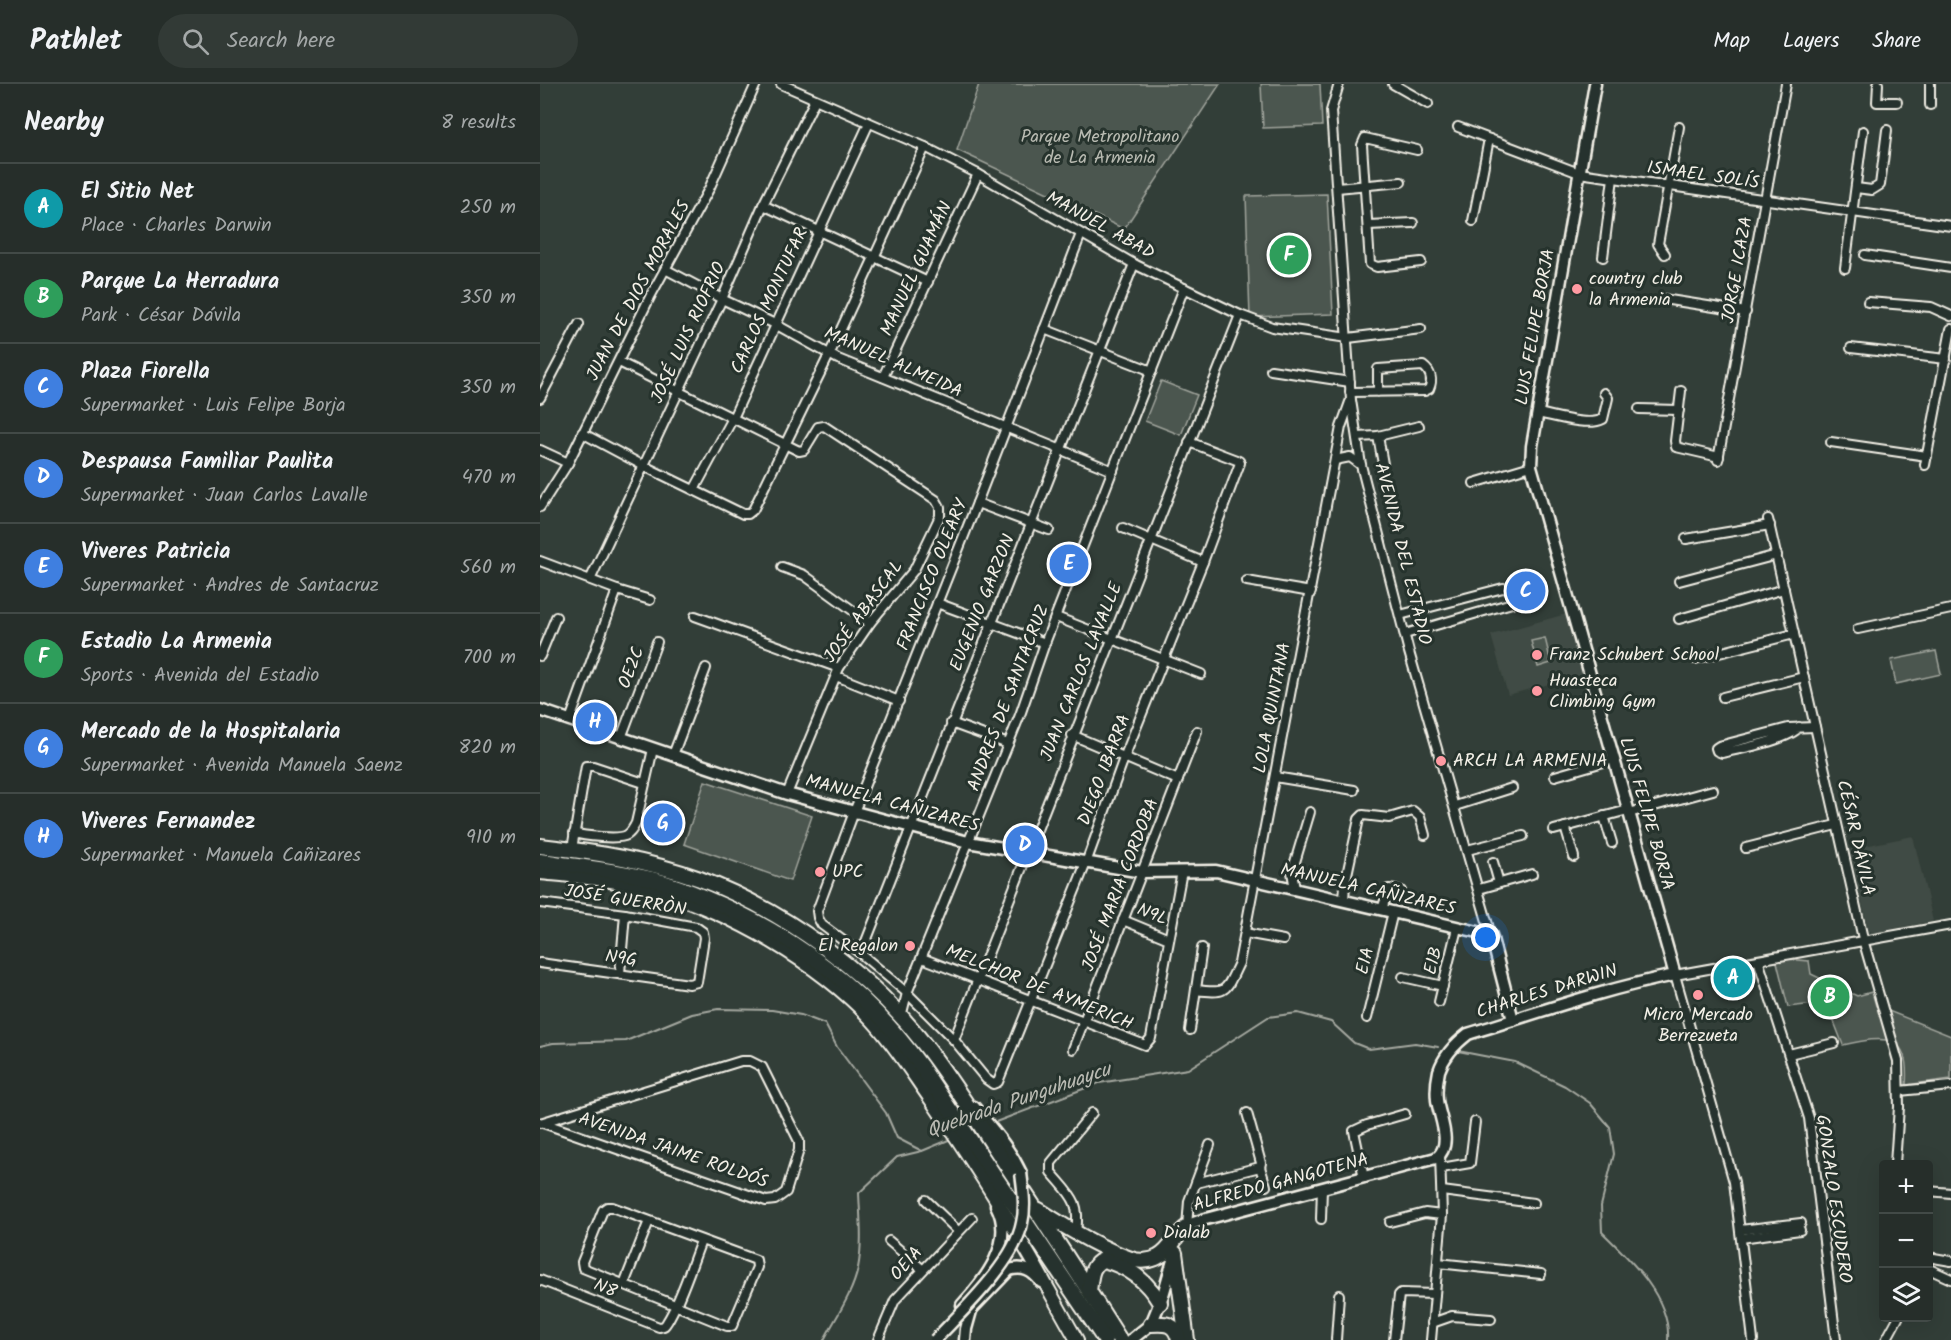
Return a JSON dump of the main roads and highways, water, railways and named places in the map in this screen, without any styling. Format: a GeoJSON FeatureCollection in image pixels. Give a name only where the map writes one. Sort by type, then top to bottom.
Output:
{"type":"FeatureCollection","features":[{"type":"Feature","properties":{"kind":"highway"},"geometry":{"type":"LineString","coordinates":[[540,846],[644,861],[701,879],[760,907],[835,955],[878,992],[941,1067],[1089,1291],[1128,1339]]}},
{"type":"Feature","properties":{"kind":"highway"},"geometry":{"type":"LineString","coordinates":[[540,861],[598,868],[672,885],[735,910],[787,939],[846,982],[897,1033],[962,1138],[1105,1340]]}},
{"type":"Feature","properties":{"kind":"highway"},"geometry":{"type":"LineString","coordinates":[[1034,1206],[1076,1232],[1131,1259],[1150,1260],[1164,1254],[1181,1231],[1187,1227]]}},
{"type":"Feature","properties":{"kind":"highway"},"geometry":{"type":"LineString","coordinates":[[1175,1253],[1186,1340]]}},
{"type":"Feature","properties":{"kind":"highway"},"geometry":{"type":"LineString","coordinates":[[1089,1291],[1092,1270],[1098,1262],[1103,1260],[1122,1266],[1139,1277],[1151,1288],[1160,1303]]}},
{"type":"Feature","properties":{"kind":"highway"},"geometry":{"type":"LineString","coordinates":[[1151,1324],[1173,1326],[1179,1340]]}},
{"type":"Feature","properties":{"kind":"main road"},"geometry":{"type":"LineString","coordinates":[[540,873],[602,880],[657,891],[691,903],[752,930],[840,989],[873,1021],[962,1138],[1077,1340]]}},
{"type":"Feature","properties":{"kind":"waterway"},"geometry":{"type":"LineString","coordinates":[[540,1046],[553,1043],[626,1041],[692,1014],[718,1009],[772,1010],[801,1015],[825,1024],[837,1047],[886,1113],[897,1138],[922,1151]]}},
{"type":"Feature","properties":{"kind":"waterway","name":"Quebrada Punguhuaycu"},"geometry":{"type":"LineString","coordinates":[[993,1123],[1099,1083],[1188,1069],[1268,1017],[1298,1013],[1331,1022],[1354,1043],[1369,1049],[1415,1043],[1438,1047]]}},
{"type":"Feature","properties":{"kind":"waterway","name":"Quebrada Punguhuaycu"},"geometry":{"type":"LineString","coordinates":[[1458,1051],[1515,1062],[1565,1086],[1590,1103],[1610,1127],[1614,1154],[1601,1206],[1602,1232],[1625,1254],[1656,1294],[1667,1324],[1668,1340]]}},
{"type":"Feature","properties":{"kind":"waterway","name":"Quebrada Punguhuaycu"},"geometry":{"type":"LineString","coordinates":[[824,1340],[856,1277],[861,1240],[859,1193],[897,1157],[922,1151],[951,1139]]}},
{"type":"Feature","properties":{"kind":"place","name":"Estadio La Armenia"},"geometry":{"type":"Point","coordinates":[1289,255]}},
{"type":"Feature","properties":{"kind":"place","name":"country club la Armenia"},"geometry":{"type":"Point","coordinates":[1577,289]}},
{"type":"Feature","properties":{"kind":"place","name":"Viveres Patricia"},"geometry":{"type":"Point","coordinates":[1069,564]}},
{"type":"Feature","properties":{"kind":"place","name":"Plaza Fiorella"},"geometry":{"type":"Point","coordinates":[1526,591]}},
{"type":"Feature","properties":{"kind":"place","name":"Franz Schubert School"},"geometry":{"type":"Point","coordinates":[1537,655]}},
{"type":"Feature","properties":{"kind":"place","name":"Huasteca Climbing Gym"},"geometry":{"type":"Point","coordinates":[1537,691]}},
{"type":"Feature","properties":{"kind":"place","name":"Viveres Fernandez"},"geometry":{"type":"Point","coordinates":[595,722]}},
{"type":"Feature","properties":{"kind":"place","name":"ARCH LA ARMENIA"},"geometry":{"type":"Point","coordinates":[1441,761]}},
{"type":"Feature","properties":{"kind":"place","name":"Mercado de la Hospitalaria"},"geometry":{"type":"Point","coordinates":[663,823]}},
{"type":"Feature","properties":{"kind":"place","name":"Despausa Familiar Paulita"},"geometry":{"type":"Point","coordinates":[1025,845]}},
{"type":"Feature","properties":{"kind":"place","name":"UPC"},"geometry":{"type":"Point","coordinates":[820,872]}},
{"type":"Feature","properties":{"kind":"place","name":"El Regalon"},"geometry":{"type":"Point","coordinates":[910,946]}},
{"type":"Feature","properties":{"kind":"place","name":"El Sitio Net"},"geometry":{"type":"Point","coordinates":[1733,978]}},
{"type":"Feature","properties":{"kind":"place","name":"Micro Mercado Berrezueta"},"geometry":{"type":"Point","coordinates":[1698,995]}},
{"type":"Feature","properties":{"kind":"place","name":"Parque La Herradura"},"geometry":{"type":"Point","coordinates":[1830,997]}},
{"type":"Feature","properties":{"kind":"place","name":"Dialab"},"geometry":{"type":"Point","coordinates":[1151,1233]}},
{"type":"Feature","properties":{"kind":"park label","name":"Parque Metropolitano de La Armenia"},"geometry":{"type":"Point","coordinates":[1100,147]}}]}
